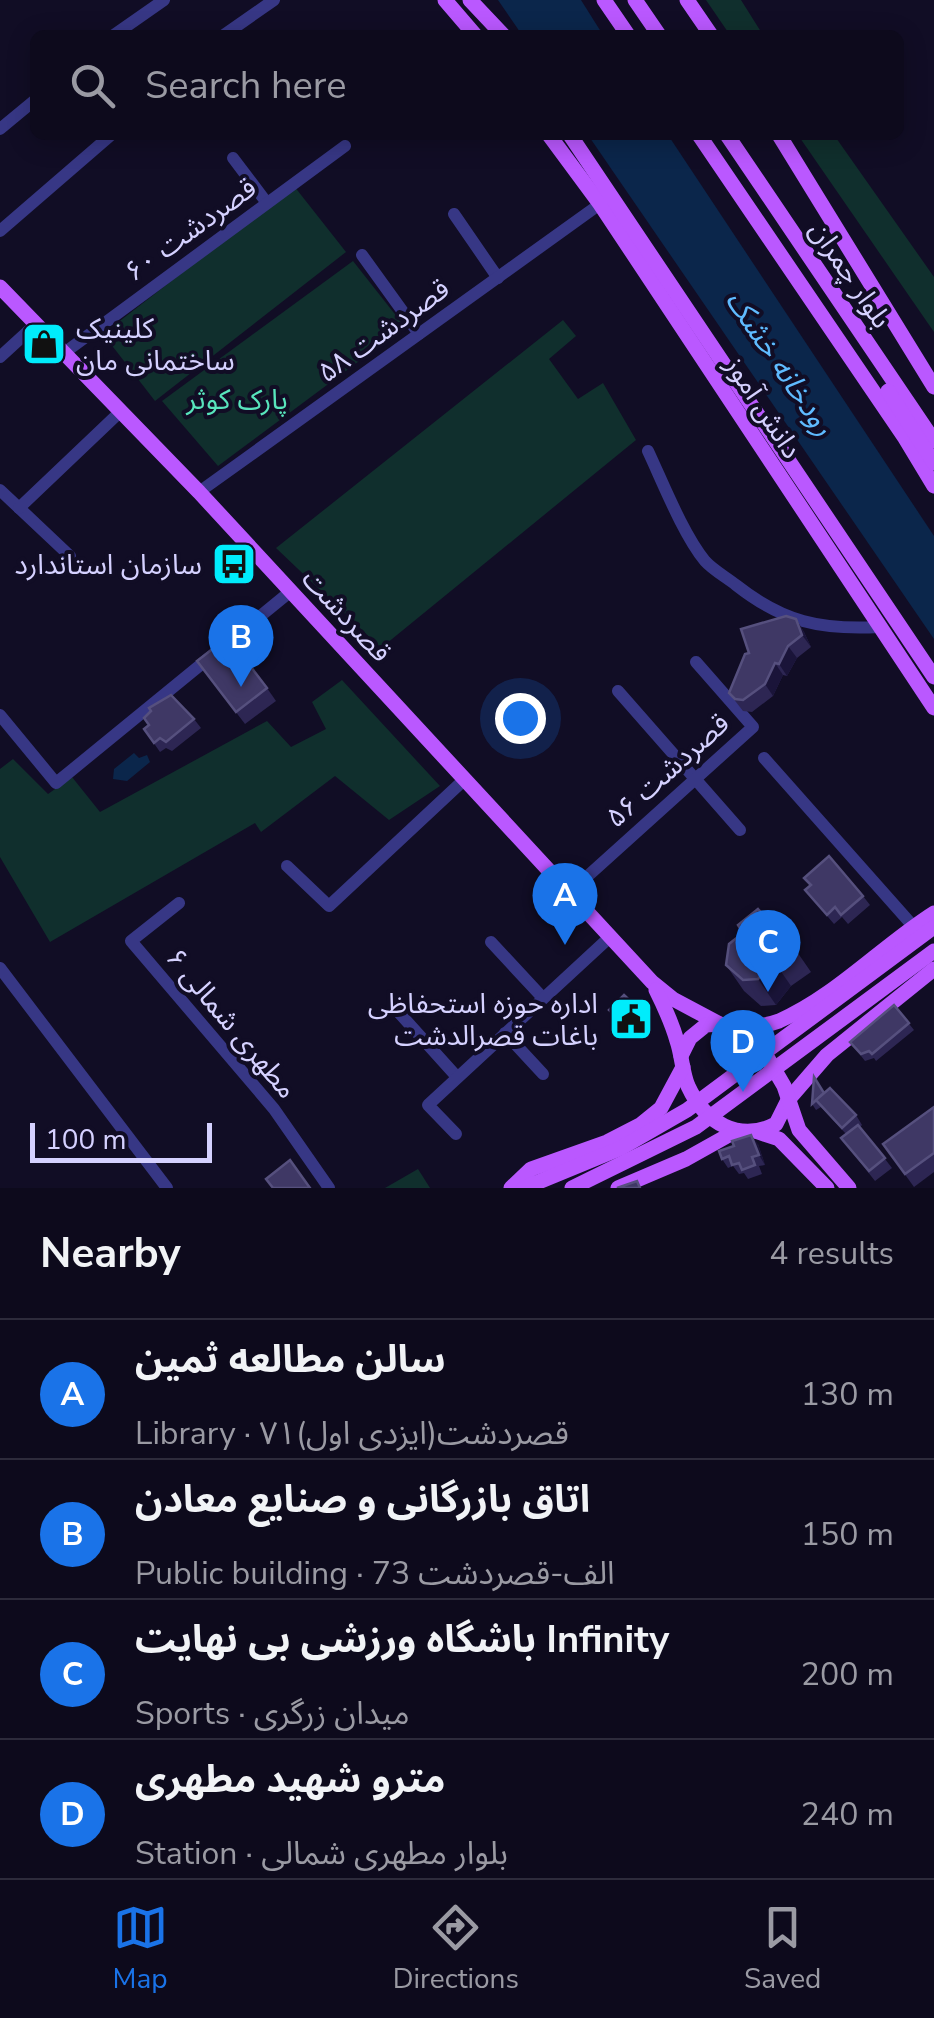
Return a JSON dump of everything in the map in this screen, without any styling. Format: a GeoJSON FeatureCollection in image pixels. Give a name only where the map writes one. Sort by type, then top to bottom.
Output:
{"type":"FeatureCollection","features":[{"type":"Feature","properties":{"kind":"main road"},"geometry":{"type":"LineString","coordinates":[[445,0],[471,30]]}},
{"type":"Feature","properties":{"kind":"main road"},"geometry":{"type":"LineString","coordinates":[[604,0],[625,30]]}},
{"type":"Feature","properties":{"kind":"main road"},"geometry":{"type":"LineString","coordinates":[[636,0],[656,30]]}},
{"type":"Feature","properties":{"kind":"main road"},"geometry":{"type":"LineString","coordinates":[[687,0],[708,30]]}},
{"type":"Feature","properties":{"kind":"main road"},"geometry":{"type":"LineString","coordinates":[[479,2],[499,30]]}},
{"type":"Feature","properties":{"kind":"main road"},"geometry":{"type":"LineString","coordinates":[[479,2],[508,30]]}},
{"type":"Feature","properties":{"kind":"main road","name":"دانش آموز"},"geometry":{"type":"LineString","coordinates":[[553,140],[600,204],[934,708]]}},
{"type":"Feature","properties":{"kind":"main road"},"geometry":{"type":"LineString","coordinates":[[573,140],[934,677]]}},
{"type":"Feature","properties":{"kind":"main road"},"geometry":{"type":"LineString","coordinates":[[583,140],[722,340],[934,663]]}},
{"type":"Feature","properties":{"kind":"main road"},"geometry":{"type":"LineString","coordinates":[[702,140],[934,486]]}},
{"type":"Feature","properties":{"kind":"main road","name":"بلوار چمران"},"geometry":{"type":"LineString","coordinates":[[730,140],[934,441]]}},
{"type":"Feature","properties":{"kind":"main road","name":"بلوار چمران"},"geometry":{"type":"LineString","coordinates":[[781,140],[934,387]]}},
{"type":"Feature","properties":{"kind":"main road","name":"قصردشت"},"geometry":{"type":"LineString","coordinates":[[0,286],[199,492],[652,982]]}},
{"type":"Feature","properties":{"kind":"main road"},"geometry":{"type":"LineString","coordinates":[[898,330],[934,362]]}},
{"type":"Feature","properties":{"kind":"main road"},"geometry":{"type":"LineString","coordinates":[[872,350],[886,387],[934,462]]}},
{"type":"Feature","properties":{"kind":"main road"},"geometry":{"type":"LineString","coordinates":[[511,1188],[531,1169],[607,1142],[661,1108],[684,1069],[694,1034],[706,1025],[758,1026],[778,1021],[819,998],[934,913]]}},
{"type":"Feature","properties":{"kind":"main road"},"geometry":{"type":"LineString","coordinates":[[524,1188],[621,1148],[686,1110],[934,927]]}},
{"type":"Feature","properties":{"kind":"main road"},"geometry":{"type":"LineString","coordinates":[[572,1188],[696,1126],[934,951]]}},
{"type":"Feature","properties":{"kind":"main road"},"geometry":{"type":"LineString","coordinates":[[758,1132],[776,1124],[786,1093],[847,1037],[934,969]]}},
{"type":"Feature","properties":{"kind":"main road"},"geometry":{"type":"LineString","coordinates":[[652,982],[673,999],[752,1039],[776,1070],[799,1130],[848,1188]]}},
{"type":"Feature","properties":{"kind":"main road"},"geometry":{"type":"LineString","coordinates":[[652,982],[696,1099],[728,1128],[779,1139],[827,1188]]}},
{"type":"Feature","properties":{"kind":"main road"},"geometry":{"type":"LineString","coordinates":[[618,1188],[645,1183],[728,1128]]}},
{"type":"Feature","properties":{"kind":"street"},"geometry":{"type":"LineString","coordinates":[[121,30],[164,0]]}},
{"type":"Feature","properties":{"kind":"street"},"geometry":{"type":"LineString","coordinates":[[231,30],[274,0]]}},
{"type":"Feature","properties":{"kind":"street"},"geometry":{"type":"LineString","coordinates":[[0,129],[30,104]]}},
{"type":"Feature","properties":{"kind":"street"},"geometry":{"type":"LineString","coordinates":[[0,231],[105,140]]}},
{"type":"Feature","properties":{"kind":"street","name":"۶۰ قصردشت"},"geometry":{"type":"LineString","coordinates":[[64,352],[345,146]]}},
{"type":"Feature","properties":{"kind":"street"},"geometry":{"type":"LineString","coordinates":[[233,158],[268,203]]}},
{"type":"Feature","properties":{"kind":"street","name":"قصردشت ۵۸"},"geometry":{"type":"LineString","coordinates":[[199,492],[600,204]]}},
{"type":"Feature","properties":{"kind":"street"},"geometry":{"type":"LineString","coordinates":[[454,214],[498,278]]}},
{"type":"Feature","properties":{"kind":"street"},"geometry":{"type":"LineString","coordinates":[[362,254],[419,334]]}},
{"type":"Feature","properties":{"kind":"street"},"geometry":{"type":"LineString","coordinates":[[0,356],[36,324]]}},
{"type":"Feature","properties":{"kind":"street"},"geometry":{"type":"LineString","coordinates":[[19,508],[121,412]]}},
{"type":"Feature","properties":{"kind":"street"},"geometry":{"type":"LineString","coordinates":[[648,451],[706,562],[747,594],[798,622],[846,629],[879,626]]}},
{"type":"Feature","properties":{"kind":"street"},"geometry":{"type":"LineString","coordinates":[[0,490],[70,556]]}},
{"type":"Feature","properties":{"kind":"street"},"geometry":{"type":"LineString","coordinates":[[0,715],[56,783],[291,591]]}},
{"type":"Feature","properties":{"kind":"street","name":"۵۶ قصردشت"},"geometry":{"type":"LineString","coordinates":[[570,892],[753,726],[696,662]]}},
{"type":"Feature","properties":{"kind":"street"},"geometry":{"type":"LineString","coordinates":[[618,691],[740,830]]}},
{"type":"Feature","properties":{"kind":"street"},"geometry":{"type":"LineString","coordinates":[[764,758],[913,926]]}},
{"type":"Feature","properties":{"kind":"street"},"geometry":{"type":"LineString","coordinates":[[288,866],[329,906],[466,780]]}},
{"type":"Feature","properties":{"kind":"street","name":"۶ مطهری شمالی"},"geometry":{"type":"LineString","coordinates":[[179,904],[131,941],[274,1109],[329,1188]]}},
{"type":"Feature","properties":{"kind":"street"},"geometry":{"type":"LineString","coordinates":[[456,1134],[428,1104],[610,936]]}},
{"type":"Feature","properties":{"kind":"street"},"geometry":{"type":"LineString","coordinates":[[490,942],[542,998]]}},
{"type":"Feature","properties":{"kind":"street"},"geometry":{"type":"LineString","coordinates":[[0,968],[167,1188]]}},
{"type":"Feature","properties":{"kind":"street"},"geometry":{"type":"LineString","coordinates":[[393,1006],[457,1078]]}},
{"type":"Feature","properties":{"kind":"street"},"geometry":{"type":"LineString","coordinates":[[505,1033],[542,1074]]}},
{"type":"Feature","properties":{"kind":"green space"},"geometry":{"type":"Polygon","coordinates":[[[706,0],[741,0],[760,30],[727,30],[706,0]]]}},
{"type":"Feature","properties":{"kind":"green space"},"geometry":{"type":"Polygon","coordinates":[[[801,140],[838,140],[934,277],[934,332],[801,140]]]}},
{"type":"Feature","properties":{"kind":"green space"},"geometry":{"type":"Polygon","coordinates":[[[294,186],[346,252],[155,401],[103,334],[294,186]]]}},
{"type":"Feature","properties":{"kind":"green space","name":"پارک کوثر"},"geometry":{"type":"Polygon","coordinates":[[[353,261],[405,327],[218,466],[162,401],[353,261]]]}},
{"type":"Feature","properties":{"kind":"green space"},"geometry":{"type":"Polygon","coordinates":[[[563,320],[576,336],[549,359],[578,399],[603,383],[636,440],[381,648],[276,548],[563,320]]]}},
{"type":"Feature","properties":{"kind":"green space"},"geometry":{"type":"Polygon","coordinates":[[[342,680],[440,786],[389,820],[335,776],[261,832],[255,823],[50,942],[0,857],[0,769],[13,759],[48,794],[72,777],[100,812],[267,721],[291,747],[326,729],[312,702],[342,680]]]}},
{"type":"Feature","properties":{"kind":"green space"},"geometry":{"type":"Polygon","coordinates":[[[418,1169],[430,1188],[385,1188],[418,1169]]]}},
{"type":"Feature","properties":{"kind":"water"},"geometry":{"type":"Polygon","coordinates":[[[498,0],[581,0],[600,30],[519,30],[498,0]]]}},
{"type":"Feature","properties":{"kind":"water","name":"رودخانه خشک"},"geometry":{"type":"Polygon","coordinates":[[[591,140],[671,140],[934,536],[934,639],[591,140]]]}},
{"type":"Feature","properties":{"kind":"water"},"geometry":{"type":"Polygon","coordinates":[[[134,753],[139,758],[147,755],[150,762],[127,781],[113,779],[114,769],[134,753]]]}},
{"type":"Feature","properties":{"kind":"building"},"geometry":{"type":"Polygon","coordinates":[[[786,616],[796,619],[802,635],[788,646],[779,664],[775,663],[765,684],[743,700],[735,699],[729,693],[745,654],[749,653],[741,629],[786,616]]]}},
{"type":"Feature","properties":{"kind":"building"},"geometry":{"type":"Polygon","coordinates":[[[228,637],[267,688],[236,712],[197,661],[228,637]]]}},
{"type":"Feature","properties":{"kind":"building"},"geometry":{"type":"Polygon","coordinates":[[[171,695],[194,719],[166,742],[160,738],[154,743],[144,729],[149,725],[144,718],[151,711],[149,708],[171,695]]]}},
{"type":"Feature","properties":{"kind":"building"},"geometry":{"type":"Polygon","coordinates":[[[829,856],[863,896],[841,915],[835,907],[827,915],[805,890],[811,885],[804,878],[829,856]]]}},
{"type":"Feature","properties":{"kind":"building"},"geometry":{"type":"Polygon","coordinates":[[[758,909],[793,946],[773,960],[758,979],[743,980],[726,965],[729,944],[743,933],[738,925],[758,909]]]}},
{"type":"Feature","properties":{"kind":"building","name":"اداره حوزه استحفاظی باغات قصرالدشت"},"geometry":{"type":"Polygon","coordinates":[[[624,995],[645,1015],[630,1030],[609,1010],[624,995]]]}},
{"type":"Feature","properties":{"kind":"building"},"geometry":{"type":"Polygon","coordinates":[[[894,1005],[909,1023],[872,1054],[861,1054],[850,1042],[894,1005]]]}},
{"type":"Feature","properties":{"kind":"building"},"geometry":{"type":"Polygon","coordinates":[[[814,1077],[824,1093],[812,1104],[814,1077]]]}},
{"type":"Feature","properties":{"kind":"building"},"geometry":{"type":"Polygon","coordinates":[[[830,1088],[856,1115],[842,1128],[816,1100],[830,1088]]]}},
{"type":"Feature","properties":{"kind":"building"},"geometry":{"type":"Polygon","coordinates":[[[934,1107],[934,1153],[905,1174],[883,1144],[934,1107]]]}},
{"type":"Feature","properties":{"kind":"building"},"geometry":{"type":"Polygon","coordinates":[[[858,1125],[885,1158],[869,1171],[841,1138],[858,1125]]]}},
{"type":"Feature","properties":{"kind":"building"},"geometry":{"type":"Polygon","coordinates":[[[751,1135],[759,1155],[752,1157],[755,1165],[742,1170],[739,1163],[732,1165],[729,1156],[722,1159],[719,1151],[734,1146],[732,1141],[751,1135]]]}},
{"type":"Feature","properties":{"kind":"building"},"geometry":{"type":"Polygon","coordinates":[[[290,1160],[310,1188],[273,1188],[266,1179],[290,1160]]]}},
{"type":"Feature","properties":{"kind":"building"},"geometry":{"type":"Polygon","coordinates":[[[637,1181],[640,1188],[617,1188],[637,1181]]]}},
{"type":"Feature","properties":{"kind":"place","name":"کلینیک ساختمانی مان"},"geometry":{"type":"Point","coordinates":[44,344]}},
{"type":"Feature","properties":{"kind":"place","name":"سازمان استاندارد"},"geometry":{"type":"Point","coordinates":[234,564]}},
{"type":"Feature","properties":{"kind":"place","name":"اتاق بازرگانی و صنایع معادن"},"geometry":{"type":"Point","coordinates":[241,687]}},
{"type":"Feature","properties":{"kind":"place","name":"سالن مطالعه ثمین"},"geometry":{"type":"Point","coordinates":[565,945]}},
{"type":"Feature","properties":{"kind":"place","name":"باشگاه ورزشی بی نهایت Infinity"},"geometry":{"type":"Point","coordinates":[768,992]}},
{"type":"Feature","properties":{"kind":"place","name":"اداره حوزه استحفاظی باغات قصرالدشت"},"geometry":{"type":"Point","coordinates":[631,1019]}},
{"type":"Feature","properties":{"kind":"place","name":"مترو شهید مطهری"},"geometry":{"type":"Point","coordinates":[743,1092]}}]}
